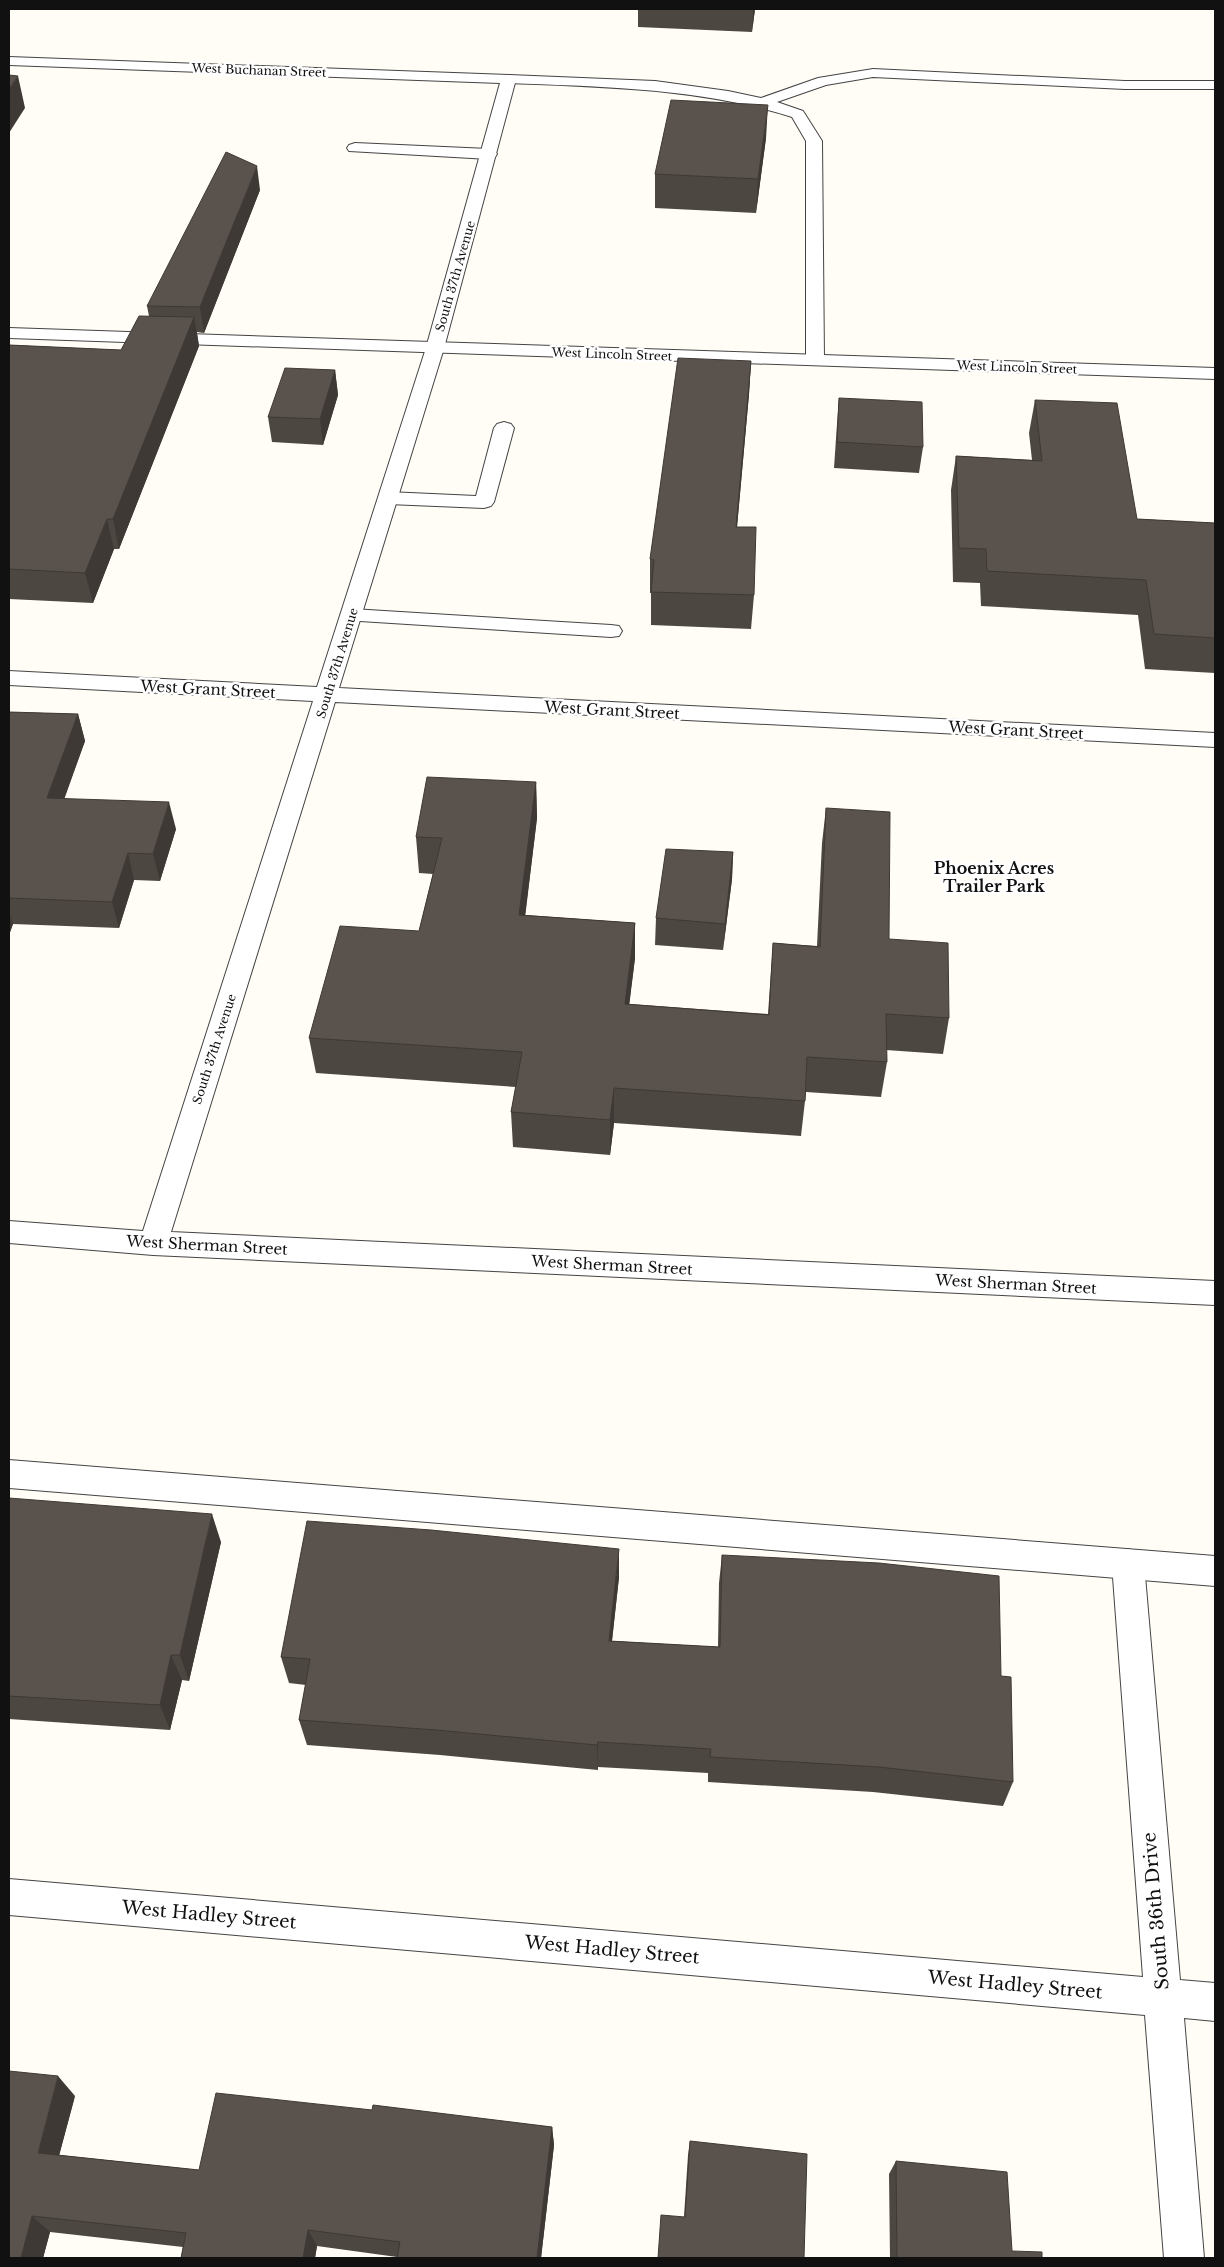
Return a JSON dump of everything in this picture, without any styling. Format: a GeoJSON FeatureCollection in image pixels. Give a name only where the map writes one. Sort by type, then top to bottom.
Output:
{"type":"FeatureCollection","features":[{"type":"Feature","properties":{"kind":"street","name":"West Buchanan Street"},"geometry":{"type":"LineString","coordinates":[[9,60],[510,79],[704,91],[764,102],[798,114],[814,141],[815,360]]}},
{"type":"Feature","properties":{"kind":"street"},"geometry":{"type":"LineString","coordinates":[[764,102],[824,81],[873,73],[1125,85],[1215,85]]}},
{"type":"Feature","properties":{"kind":"street","name":"South 37th Avenue"},"geometry":{"type":"LineString","coordinates":[[153,1243],[435,348],[510,79]]}},
{"type":"Feature","properties":{"kind":"street"},"geometry":{"type":"LineString","coordinates":[[355,148],[489,154]]}},
{"type":"Feature","properties":{"kind":"street","name":"West Lincoln Street"},"geometry":{"type":"LineString","coordinates":[[9,332],[1215,374]]}},
{"type":"Feature","properties":{"kind":"street"},"geometry":{"type":"LineString","coordinates":[[388,498],[484,502],[504,428]]}},
{"type":"Feature","properties":{"kind":"street"},"geometry":{"type":"LineString","coordinates":[[352,615],[611,631]]}},
{"type":"Feature","properties":{"kind":"street","name":"West Grant Street"},"geometry":{"type":"LineString","coordinates":[[9,678],[1215,740]]}},
{"type":"Feature","properties":{"kind":"street","name":"West Sherman Street"},"geometry":{"type":"LineString","coordinates":[[9,1232],[153,1243],[1215,1293]]}},
{"type":"Feature","properties":{"kind":"street"},"geometry":{"type":"LineString","coordinates":[[9,1474],[1215,1571]]}},
{"type":"Feature","properties":{"kind":"street","name":"South 36th Drive"},"geometry":{"type":"LineString","coordinates":[[1128,1564],[1184,2258]]}},
{"type":"Feature","properties":{"kind":"street","name":"West Hadley Street"},"geometry":{"type":"LineString","coordinates":[[9,1897],[1215,2002]]}},
{"type":"Feature","properties":{"kind":"building"},"geometry":{"type":"Polygon","coordinates":[[[9,75],[18,76],[9,89],[9,75]]]}},
{"type":"Feature","properties":{"kind":"building"},"geometry":{"type":"Polygon","coordinates":[[[671,100],[768,105],[758,179],[655,174],[671,100]]]}},
{"type":"Feature","properties":{"kind":"building"},"geometry":{"type":"Polygon","coordinates":[[[226,152],[257,166],[200,307],[147,306],[226,152]]]}},
{"type":"Feature","properties":{"kind":"building"},"geometry":{"type":"Polygon","coordinates":[[[139,316],[194,317],[113,519],[107,519],[85,573],[9,569],[9,345],[121,350],[139,316]]]}},
{"type":"Feature","properties":{"kind":"building"},"geometry":{"type":"Polygon","coordinates":[[[678,358],[751,361],[736,527],[756,527],[754,595],[651,592],[654,560],[650,559],[678,358]]]}},
{"type":"Feature","properties":{"kind":"building"},"geometry":{"type":"Polygon","coordinates":[[[285,368],[335,370],[320,419],[268,417],[285,368]]]}},
{"type":"Feature","properties":{"kind":"building"},"geometry":{"type":"Polygon","coordinates":[[[839,398],[922,402],[923,447],[837,442],[839,398]]]}},
{"type":"Feature","properties":{"kind":"building"},"geometry":{"type":"Polygon","coordinates":[[[1035,400],[1117,403],[1137,519],[1215,523],[1215,638],[1154,634],[1146,580],[987,571],[986,549],[959,548],[956,456],[1042,461],[1035,400]]]}},
{"type":"Feature","properties":{"kind":"building"},"geometry":{"type":"Polygon","coordinates":[[[9,712],[78,714],[47,798],[169,802],[153,854],[128,853],[112,902],[9,898],[9,712]]]}},
{"type":"Feature","properties":{"kind":"building"},"geometry":{"type":"Polygon","coordinates":[[[427,777],[536,782],[519,915],[635,923],[625,1004],[769,1015],[773,943],[820,947],[826,808],[890,812],[889,939],[948,943],[949,1018],[886,1014],[887,1062],[807,1057],[805,1101],[614,1088],[610,1120],[511,1112],[522,1052],[309,1038],[340,926],[419,931],[442,838],[416,837],[427,777]]]}},
{"type":"Feature","properties":{"kind":"building"},"geometry":{"type":"Polygon","coordinates":[[[666,849],[733,852],[725,924],[656,918],[666,849]]]}},
{"type":"Feature","properties":{"kind":"building"},"geometry":{"type":"Polygon","coordinates":[[[9,1498],[212,1514],[180,1655],[171,1655],[160,1705],[9,1696],[9,1498]]]}},
{"type":"Feature","properties":{"kind":"building"},"geometry":{"type":"Polygon","coordinates":[[[307,1521],[431,1530],[619,1549],[609,1641],[720,1647],[722,1555],[879,1563],[999,1576],[1001,1676],[1011,1677],[1013,1782],[879,1767],[710,1757],[711,1749],[598,1742],[597,1745],[299,1720],[310,1659],[281,1657],[307,1521]]]}},
{"type":"Feature","properties":{"kind":"building"},"geometry":{"type":"Polygon","coordinates":[[[9,2071],[58,2076],[38,2153],[199,2170],[216,2093],[372,2110],[373,2105],[552,2127],[537,2258],[397,2258],[400,2242],[308,2230],[303,2258],[181,2258],[186,2233],[32,2216],[21,2258],[9,2258],[9,2071]]]}},
{"type":"Feature","properties":{"kind":"building"},"geometry":{"type":"Polygon","coordinates":[[[690,2141],[807,2154],[804,2258],[658,2258],[661,2215],[685,2217],[690,2141]]]}},
{"type":"Feature","properties":{"kind":"building"},"geometry":{"type":"Polygon","coordinates":[[[896,2161],[1007,2172],[1012,2251],[1042,2252],[1042,2258],[897,2258],[896,2161]]]}},
{"type":"Feature","properties":{"kind":"district","name":"Phoenix Acres Trailer Park"},"geometry":{"type":"Point","coordinates":[994,877]}}]}
